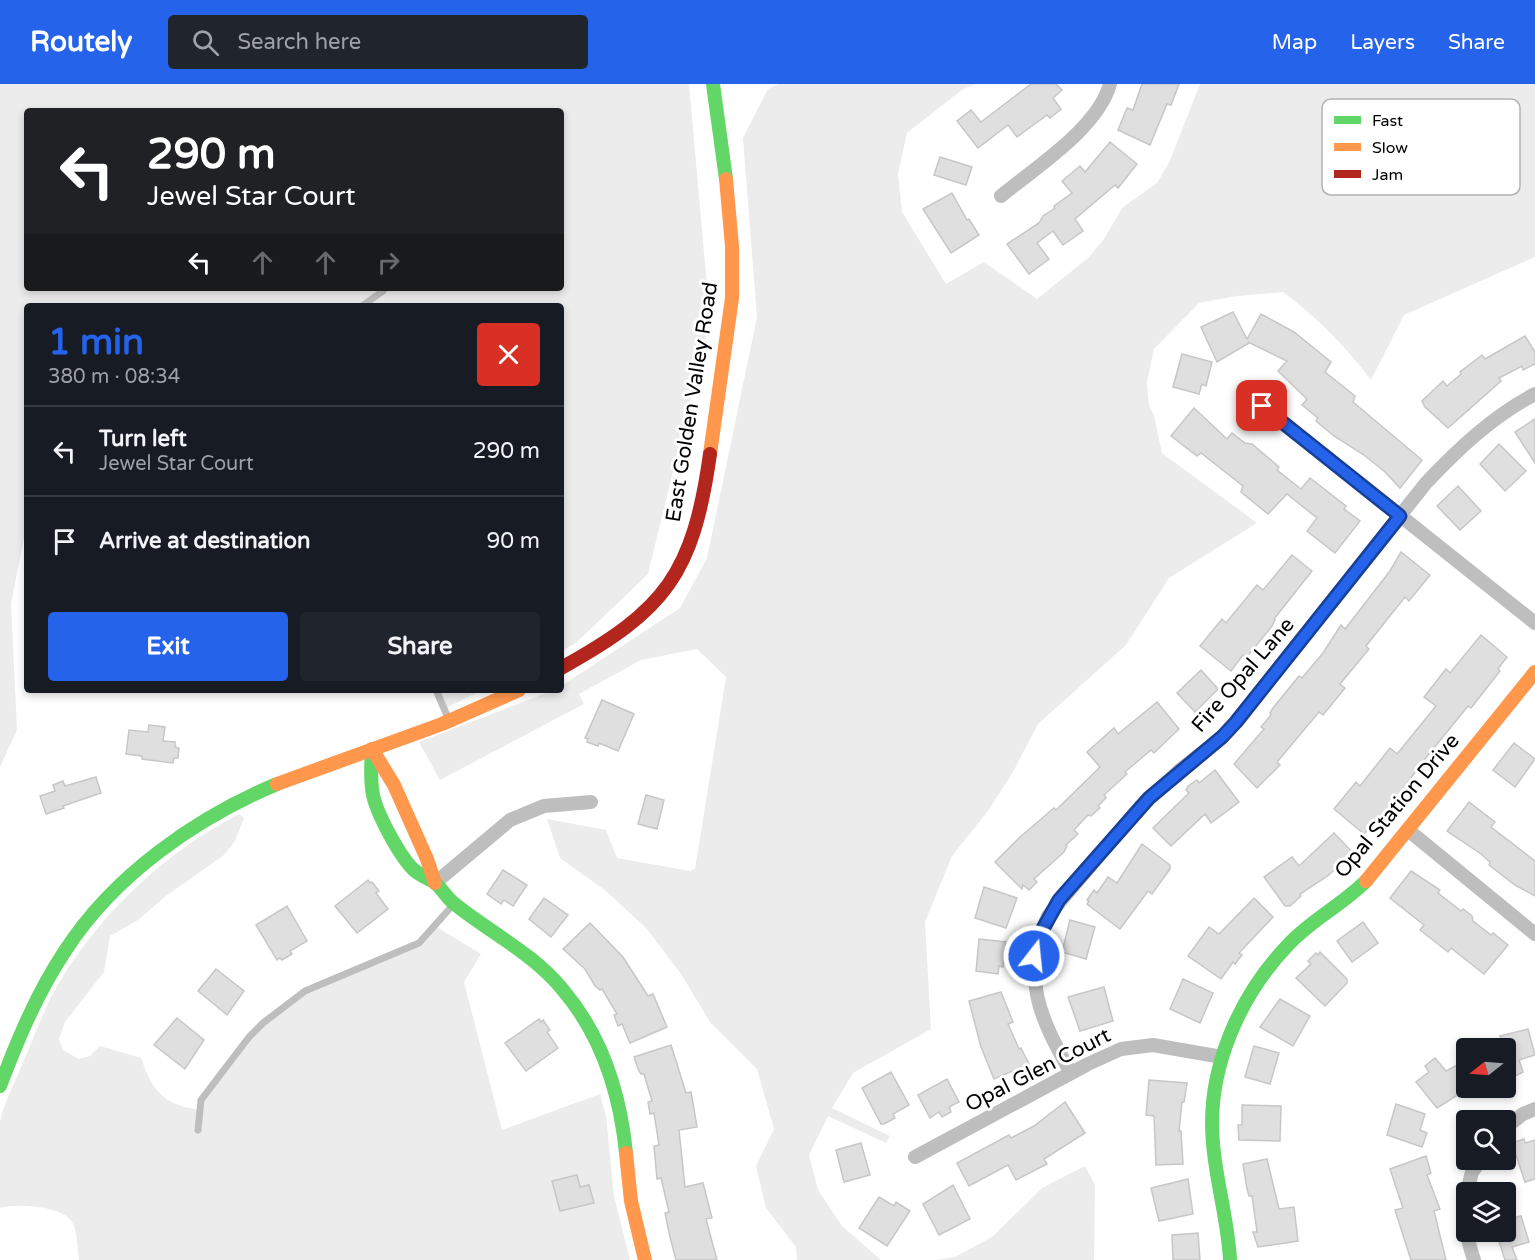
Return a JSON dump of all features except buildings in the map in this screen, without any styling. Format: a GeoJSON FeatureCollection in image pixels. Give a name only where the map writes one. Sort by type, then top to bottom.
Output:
{"type":"FeatureCollection","features":[{"type":"Feature","properties":{"kind":"street","name":"East Golden Valley Road"},"geometry":{"type":"LineString","coordinates":[[564,666],[623,630],[655,603],[676,575],[696,520],[726,337],[734,272],[713,84]]}},
{"type":"Feature","properties":{"kind":"street"},"geometry":{"type":"LineString","coordinates":[[1001,196],[1083,128],[1102,103],[1110,84]]}},
{"type":"Feature","properties":{"kind":"street"},"geometry":{"type":"LineString","coordinates":[[1245,392],[1535,623]]}},
{"type":"Feature","properties":{"kind":"street","name":"Fire Opal Lane"},"geometry":{"type":"LineString","coordinates":[[1071,1073],[1046,1027],[1033,979],[1034,956],[1048,916],[1140,807],[1180,770],[1222,737],[1236,722],[1400,516],[1451,457],[1483,429],[1535,394]]}},
{"type":"Feature","properties":{"kind":"street","name":"Opal Station Drive"},"geometry":{"type":"LineString","coordinates":[[1230,1260],[1228,1235],[1216,1179],[1211,1131],[1213,1105],[1222,1057],[1234,1023],[1262,975],[1302,931],[1366,882],[1535,672]]}},
{"type":"Feature","properties":{"kind":"street"},"geometry":{"type":"LineString","coordinates":[[0,1086],[44,985],[85,924],[136,870],[188,831],[239,802],[309,771],[450,722],[513,693]]}},
{"type":"Feature","properties":{"kind":"street"},"geometry":{"type":"LineString","coordinates":[[372,749],[388,771],[412,827],[430,860],[435,883]]}},
{"type":"Feature","properties":{"kind":"street"},"geometry":{"type":"LineString","coordinates":[[372,749],[373,796],[401,856],[416,872],[435,883],[454,904],[508,941],[545,971],[563,989],[591,1028],[610,1070],[617,1095],[631,1201],[645,1260]]}},
{"type":"Feature","properties":{"kind":"street"},"geometry":{"type":"LineString","coordinates":[[435,883],[510,820],[544,806],[591,802]]}},
{"type":"Feature","properties":{"kind":"street"},"geometry":{"type":"LineString","coordinates":[[1408,830],[1535,934]]}},
{"type":"Feature","properties":{"kind":"street","name":"Opal Glen Court"},"geometry":{"type":"LineString","coordinates":[[915,1157],[1071,1073],[1121,1049],[1139,1045],[1174,1047],[1222,1057]]}},
{"type":"Feature","properties":{"kind":"street"},"geometry":{"type":"LineString","coordinates":[[1516,1119],[1535,1109]]}},
{"type":"Feature","properties":{"kind":"street"},"geometry":{"type":"LineString","coordinates":[[1468,1242],[1474,1260]]}},
{"type":"Feature","properties":{"kind":"lane"},"geometry":{"type":"LineString","coordinates":[[366,303],[383,291]]}},
{"type":"Feature","properties":{"kind":"lane"},"geometry":{"type":"LineString","coordinates":[[437,693],[450,722]]}},
{"type":"Feature","properties":{"kind":"lane"},"geometry":{"type":"LineString","coordinates":[[198,1130],[201,1100],[249,1037],[263,1023],[305,991],[419,943],[454,904]]}},
{"type":"Feature","properties":{"kind":"shaded area"},"geometry":{"type":"Polygon","coordinates":[[[0,84],[689,84],[710,320],[648,574],[576,643],[564,649],[564,303],[24,303],[24,538],[11,604],[17,730],[0,767],[0,84]]]}},
{"type":"Feature","properties":{"kind":"shaded area"},"geometry":{"type":"Polygon","coordinates":[[[778,84],[977,84],[963,89],[907,133],[898,174],[902,212],[946,284],[984,262],[1037,299],[1088,258],[1104,239],[1123,207],[1157,183],[1169,163],[1200,84],[1535,84],[1535,257],[1404,315],[1371,380],[1330,333],[1283,292],[1237,296],[1199,303],[1154,349],[1147,382],[1149,405],[1154,416],[1162,453],[1257,523],[1169,578],[1126,645],[1038,724],[1013,772],[988,811],[952,856],[925,922],[931,1029],[853,1073],[832,1108],[890,1136],[886,1143],[828,1116],[809,1155],[818,1190],[842,1226],[881,1260],[797,1260],[796,1247],[766,1208],[756,1166],[774,1129],[757,1069],[710,1022],[681,974],[647,929],[606,891],[560,858],[547,819],[606,830],[617,858],[690,871],[695,869],[726,677],[697,649],[641,660],[579,694],[584,704],[440,780],[419,742],[546,693],[564,693],[564,684],[680,608],[707,558],[757,317],[743,138],[768,89],[778,84]]]}},
{"type":"Feature","properties":{"kind":"shaded area"},"geometry":{"type":"Polygon","coordinates":[[[437,693],[476,693],[444,709],[437,693]]]}},
{"type":"Feature","properties":{"kind":"shaded area"},"geometry":{"type":"Polygon","coordinates":[[[239,814],[244,818],[235,841],[224,855],[166,896],[138,920],[110,936],[104,972],[65,1022],[59,1039],[63,1050],[79,1059],[90,1056],[100,1046],[141,1058],[150,1080],[161,1095],[176,1104],[199,1110],[201,1100],[249,1037],[305,991],[407,949],[435,926],[481,954],[464,982],[502,1130],[600,1094],[606,1116],[614,1196],[630,1260],[79,1260],[75,1230],[67,1217],[59,1212],[39,1207],[0,1208],[0,1121],[49,1001],[59,983],[95,932],[137,886],[186,846],[239,814]]]}},
{"type":"Feature","properties":{"kind":"shaded area"},"geometry":{"type":"Polygon","coordinates":[[[1085,1166],[1095,1185],[1094,1260],[935,1260],[955,1257],[992,1237],[1042,1188],[1085,1166]]]}},
{"type":"Feature","properties":{"kind":"traffic: fast"},"geometry":{"type":"LineString","coordinates":[[713,84],[726,179]]}},
{"type":"Feature","properties":{"kind":"traffic: fast"},"geometry":{"type":"LineString","coordinates":[[372,749],[371,784],[375,803],[390,835],[408,864],[416,872],[437,884],[453,903],[539,965],[563,990],[589,1027],[599,1046],[614,1087],[626,1153]]}},
{"type":"Feature","properties":{"kind":"traffic: fast"},"geometry":{"type":"LineString","coordinates":[[0,1086],[21,1034],[46,983],[85,923],[107,898],[132,874],[187,832],[277,784]]}},
{"type":"Feature","properties":{"kind":"traffic: fast"},"geometry":{"type":"LineString","coordinates":[[1230,1260],[1213,1143],[1212,1116],[1221,1062],[1230,1036],[1241,1011],[1270,965],[1297,936],[1366,881]]}},
{"type":"Feature","properties":{"kind":"traffic: slow"},"geometry":{"type":"LineString","coordinates":[[710,454],[732,298],[732,246],[726,179]]}},
{"type":"Feature","properties":{"kind":"traffic: slow"},"geometry":{"type":"LineString","coordinates":[[1366,881],[1535,672]]}},
{"type":"Feature","properties":{"kind":"traffic: slow"},"geometry":{"type":"LineString","coordinates":[[277,784],[442,724],[512,693]]}},
{"type":"Feature","properties":{"kind":"traffic: slow"},"geometry":{"type":"LineString","coordinates":[[372,749],[394,785],[427,859],[435,883]]}},
{"type":"Feature","properties":{"kind":"traffic: slow"},"geometry":{"type":"LineString","coordinates":[[626,1153],[631,1201],[645,1260]]}},
{"type":"Feature","properties":{"kind":"traffic: jam"},"geometry":{"type":"LineString","coordinates":[[564,666],[626,627],[650,606],[668,584],[683,559],[694,530],[710,454]]}},
{"type":"Feature","properties":{"kind":"route"},"geometry":{"type":"LineString","coordinates":[[1034,956],[1048,916],[1059,900],[1140,807],[1180,770],[1222,737],[1236,722],[1400,516],[1262,406]]}}]}
